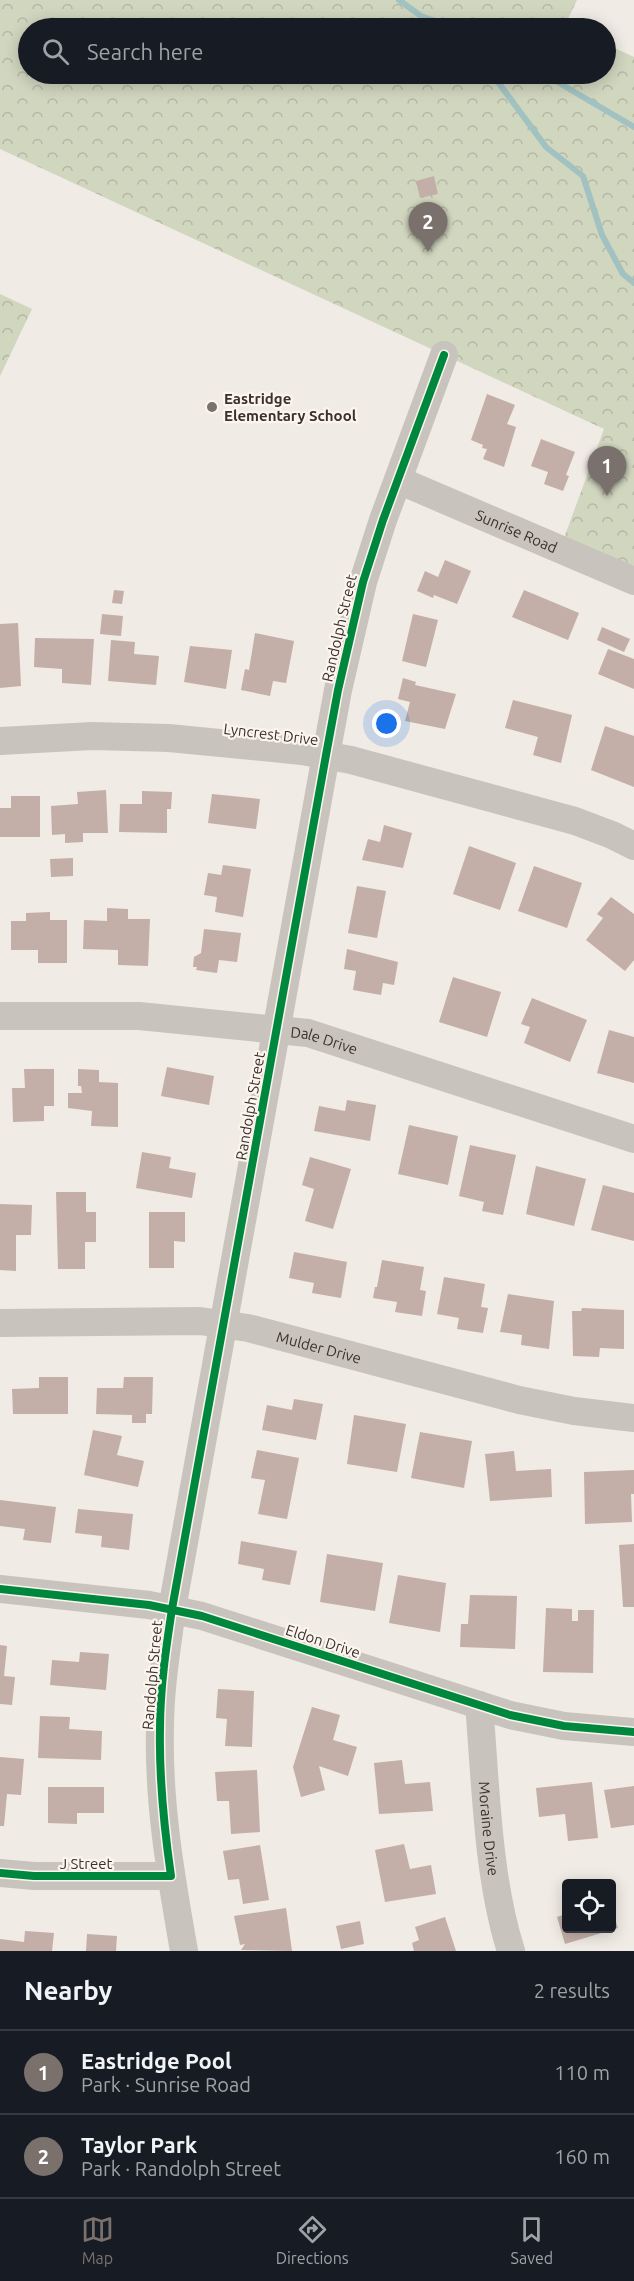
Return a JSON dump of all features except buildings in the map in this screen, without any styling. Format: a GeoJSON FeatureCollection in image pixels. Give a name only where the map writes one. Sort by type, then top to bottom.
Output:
{"type":"FeatureCollection","features":[{"type":"Feature","properties":{"kind":"street","name":"Randolph Street"},"geometry":{"type":"LineString","coordinates":[[184,1951],[171,1876],[163,1806],[160,1728],[164,1665],[172,1609],[326,754],[357,603],[372,553],[444,355]]}},
{"type":"Feature","properties":{"kind":"street","name":"Sunrise Road"},"geometry":{"type":"LineString","coordinates":[[398,480],[634,580]]}},
{"type":"Feature","properties":{"kind":"street","name":"Lyncrest Drive"},"geometry":{"type":"LineString","coordinates":[[0,741],[92,736],[169,738],[232,742],[326,754],[575,821],[634,846]]}},
{"type":"Feature","properties":{"kind":"street","name":"Dale Drive"},"geometry":{"type":"LineString","coordinates":[[0,1016],[163,1017],[301,1032],[634,1138]]}},
{"type":"Feature","properties":{"kind":"street","name":"Mulder Drive"},"geometry":{"type":"LineString","coordinates":[[0,1323],[200,1322],[224,1325],[258,1331],[550,1407],[634,1418]]}},
{"type":"Feature","properties":{"kind":"street","name":"Eldon Drive"},"geometry":{"type":"LineString","coordinates":[[0,1589],[172,1609],[202,1616],[510,1715],[564,1726],[634,1732]]}},
{"type":"Feature","properties":{"kind":"street","name":"Moraine Drive"},"geometry":{"type":"LineString","coordinates":[[479,1705],[494,1875],[502,1922],[511,1951]]}},
{"type":"Feature","properties":{"kind":"street","name":"J Street"},"geometry":{"type":"LineString","coordinates":[[0,1873],[34,1876],[171,1876]]}},
{"type":"Feature","properties":{"kind":"green space"},"geometry":{"type":"Polygon","coordinates":[[[0,0],[577,0],[568,18],[18,18],[18,84],[616,84],[616,49],[634,57],[634,581],[560,549],[604,429],[0,149],[0,0]]]}},
{"type":"Feature","properties":{"kind":"green space"},"geometry":{"type":"Polygon","coordinates":[[[0,294],[32,309],[0,376],[0,294]]]}},
{"type":"Feature","properties":{"kind":"waterway"},"geometry":{"type":"LineString","coordinates":[[399,0],[427,18]]}},
{"type":"Feature","properties":{"kind":"waterway"},"geometry":{"type":"LineString","coordinates":[[499,84],[546,147],[583,176],[602,235],[623,274],[634,283]]}},
{"type":"Feature","properties":{"kind":"waterway"},"geometry":{"type":"LineString","coordinates":[[561,84],[634,127]]}},
{"type":"Feature","properties":{"kind":"cycle path"},"geometry":{"type":"LineString","coordinates":[[0,1873],[34,1876],[171,1876],[162,1802],[160,1714],[172,1609],[338,690],[363,582],[383,520],[444,355]]}},
{"type":"Feature","properties":{"kind":"cycle path"},"geometry":{"type":"LineString","coordinates":[[0,1589],[149,1605],[202,1616],[510,1715],[564,1726],[634,1732]]}},
{"type":"Feature","properties":{"kind":"place","name":"Taylor Park"},"geometry":{"type":"Point","coordinates":[428,252]}},
{"type":"Feature","properties":{"kind":"place","name":"Eastridge Elementary School"},"geometry":{"type":"Point","coordinates":[212,407]}},
{"type":"Feature","properties":{"kind":"place","name":"Eastridge Pool"},"geometry":{"type":"Point","coordinates":[607,496]}}]}
